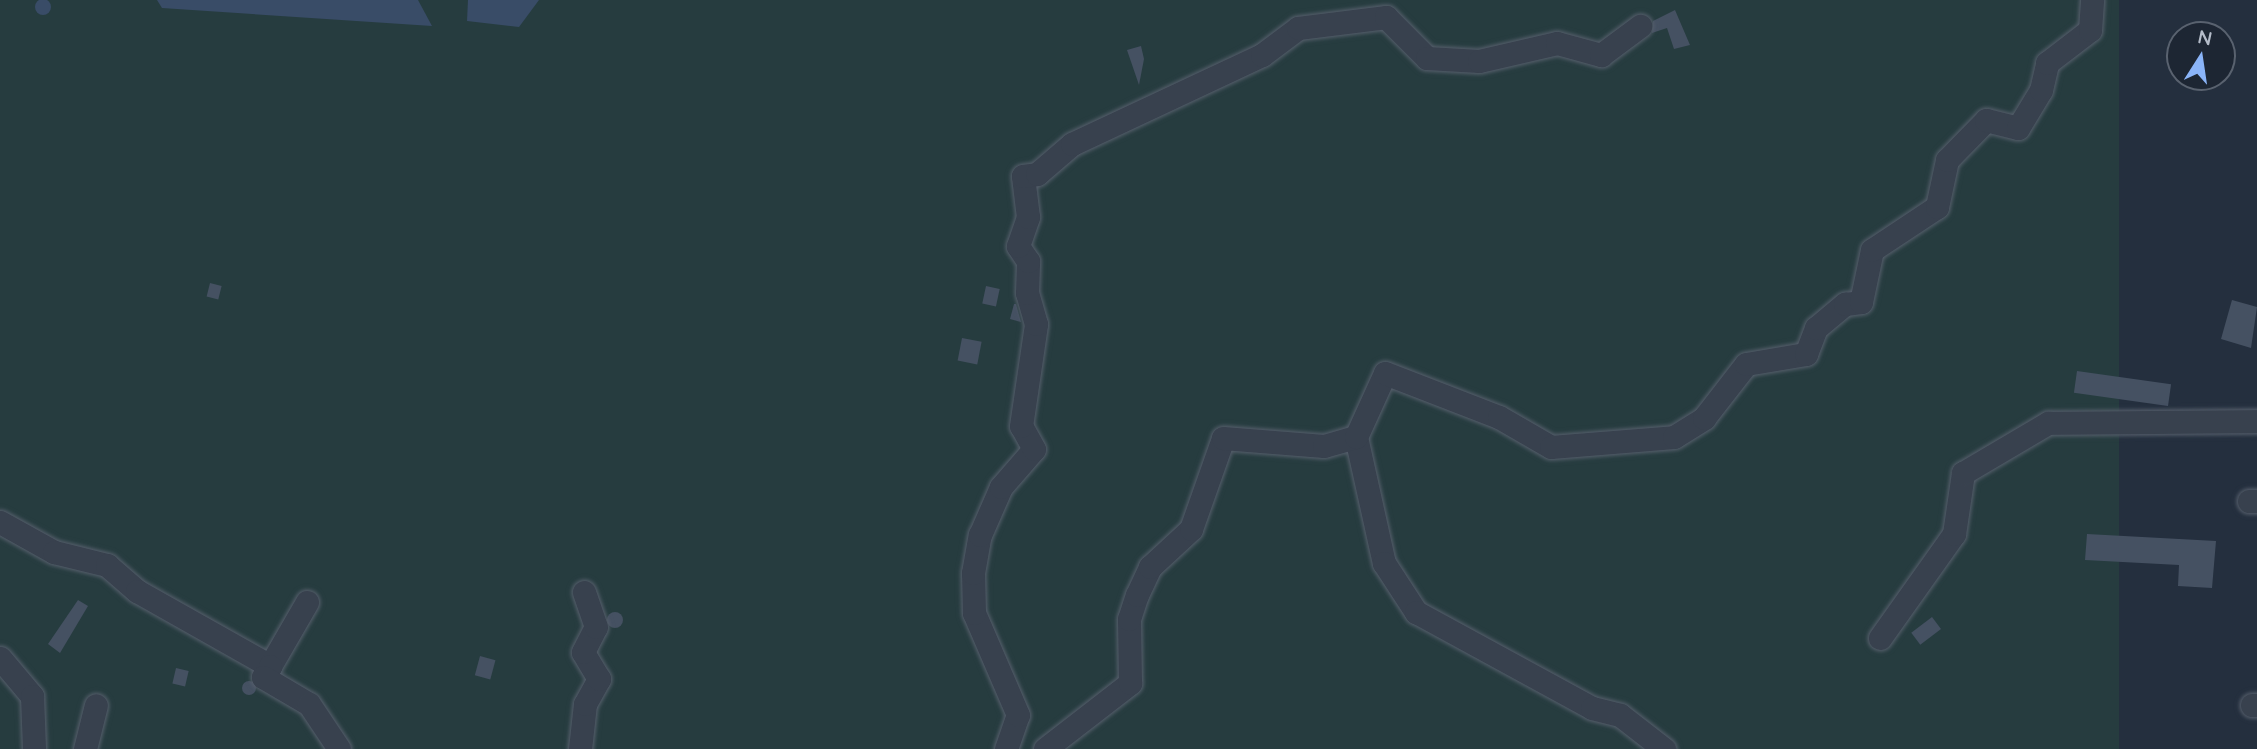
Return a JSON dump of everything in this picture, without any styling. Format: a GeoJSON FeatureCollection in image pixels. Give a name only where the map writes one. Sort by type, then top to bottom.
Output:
{"type":"FeatureCollection","features":[{"type":"Feature","properties":{"kind":"street"},"geometry":{"type":"LineString","coordinates":[[1664,749],[1620,715],[1592,708],[1416,612],[1384,564],[1356,436],[1385,373],[1499,417],[1551,447],[1674,437],[1704,418],[1746,364],[1806,354],[1816,328],[1846,304],[1861,302],[1872,250],[1937,207],[1947,160],[1986,120],[2018,128],[2041,90],[2048,63],[2090,30],[2092,0]]}},
{"type":"Feature","properties":{"kind":"street"},"geometry":{"type":"LineString","coordinates":[[1006,749],[1018,715],[974,613],[973,573],[980,535],[1002,487],[1034,449],[1021,426],[1036,324],[1027,293],[1028,261],[1018,246],[1028,217],[1023,176],[1037,173],[1072,144],[1262,55],[1298,28],[1386,17],[1427,58],[1479,61],[1557,43],[1601,55],[1640,26]]}},
{"type":"Feature","properties":{"kind":"street"},"geometry":{"type":"LineString","coordinates":[[1880,638],[1954,534],[1963,473],[2048,423],[2257,421]]}},
{"type":"Feature","properties":{"kind":"street"},"geometry":{"type":"LineString","coordinates":[[1045,749],[1130,684],[1129,619],[1137,596],[1150,567],[1191,529],[1223,438],[1324,446],[1356,436]]}},
{"type":"Feature","properties":{"kind":"street"},"geometry":{"type":"LineString","coordinates":[[0,522],[54,552],[107,565],[137,590],[270,666]]}},
{"type":"Feature","properties":{"kind":"street"},"geometry":{"type":"LineString","coordinates":[[580,749],[585,704],[599,679],[583,652],[596,627],[584,592]]}},
{"type":"Feature","properties":{"kind":"street"},"geometry":{"type":"LineString","coordinates":[[307,602],[263,677],[309,704],[339,749]]}},
{"type":"Feature","properties":{"kind":"street"},"geometry":{"type":"LineString","coordinates":[[0,658],[32,696],[34,749]]}},
{"type":"Feature","properties":{"kind":"street"},"geometry":{"type":"LineString","coordinates":[[85,749],[96,705]]}},
{"type":"Feature","properties":{"kind":"green space"},"geometry":{"type":"Polygon","coordinates":[[[0,0],[2119,0],[2119,749],[0,749],[0,0]]]}},
{"type":"Feature","properties":{"kind":"water"},"geometry":{"type":"Polygon","coordinates":[[[40,-1],[46,-1],[51,7],[49,13],[40,15],[35,10],[35,4],[40,-1]]]}},
{"type":"Feature","properties":{"kind":"water"},"geometry":{"type":"Polygon","coordinates":[[[157,0],[418,0],[432,26],[162,8],[157,0]]]}},
{"type":"Feature","properties":{"kind":"water"},"geometry":{"type":"Polygon","coordinates":[[[468,0],[539,0],[519,27],[467,21],[468,0]]]}},
{"type":"Feature","properties":{"kind":"building"},"geometry":{"type":"Polygon","coordinates":[[[1675,10],[1690,45],[1674,49],[1667,28],[1652,33],[1653,21],[1675,10]]]}},
{"type":"Feature","properties":{"kind":"building"},"geometry":{"type":"Polygon","coordinates":[[[1141,46],[1144,59],[1139,85],[1127,50],[1141,46]]]}},
{"type":"Feature","properties":{"kind":"building"},"geometry":{"type":"Polygon","coordinates":[[[210,283],[222,286],[218,299],[207,297],[210,283]]]}},
{"type":"Feature","properties":{"kind":"building"},"geometry":{"type":"Polygon","coordinates":[[[986,286],[1000,289],[996,307],[982,304],[986,286]]]}},
{"type":"Feature","properties":{"kind":"building"},"geometry":{"type":"Polygon","coordinates":[[[2232,300],[2257,307],[2251,348],[2221,339],[2232,300]]]}},
{"type":"Feature","properties":{"kind":"building"},"geometry":{"type":"Polygon","coordinates":[[[1016,304],[1021,322],[1010,319],[1016,304]]]}},
{"type":"Feature","properties":{"kind":"building"},"geometry":{"type":"Polygon","coordinates":[[[962,338],[982,342],[977,364],[958,361],[962,338]]]}},
{"type":"Feature","properties":{"kind":"building"},"geometry":{"type":"Polygon","coordinates":[[[2077,371],[2171,384],[2168,406],[2074,393],[2077,371]]]}},
{"type":"Feature","properties":{"kind":"building"},"geometry":{"type":"Polygon","coordinates":[[[2087,534],[2216,541],[2212,588],[2178,586],[2179,565],[2085,560],[2087,534]]]}},
{"type":"Feature","properties":{"kind":"building"},"geometry":{"type":"Polygon","coordinates":[[[78,600],[88,606],[60,653],[48,644],[78,600]]]}},
{"type":"Feature","properties":{"kind":"building"},"geometry":{"type":"Polygon","coordinates":[[[612,612],[618,612],[623,620],[621,626],[612,628],[607,623],[607,617],[612,612]]]}},
{"type":"Feature","properties":{"kind":"building"},"geometry":{"type":"Polygon","coordinates":[[[1932,617],[1941,629],[1920,645],[1911,633],[1932,617]]]}},
{"type":"Feature","properties":{"kind":"building"},"geometry":{"type":"Polygon","coordinates":[[[480,656],[495,660],[490,679],[475,675],[480,656]]]}},
{"type":"Feature","properties":{"kind":"building"},"geometry":{"type":"Polygon","coordinates":[[[176,668],[189,671],[185,687],[172,684],[176,668]]]}},
{"type":"Feature","properties":{"kind":"building"},"geometry":{"type":"Polygon","coordinates":[[[249,681],[254,683],[254,693],[249,695],[244,693],[242,688],[244,683],[249,681]]]}}]}
